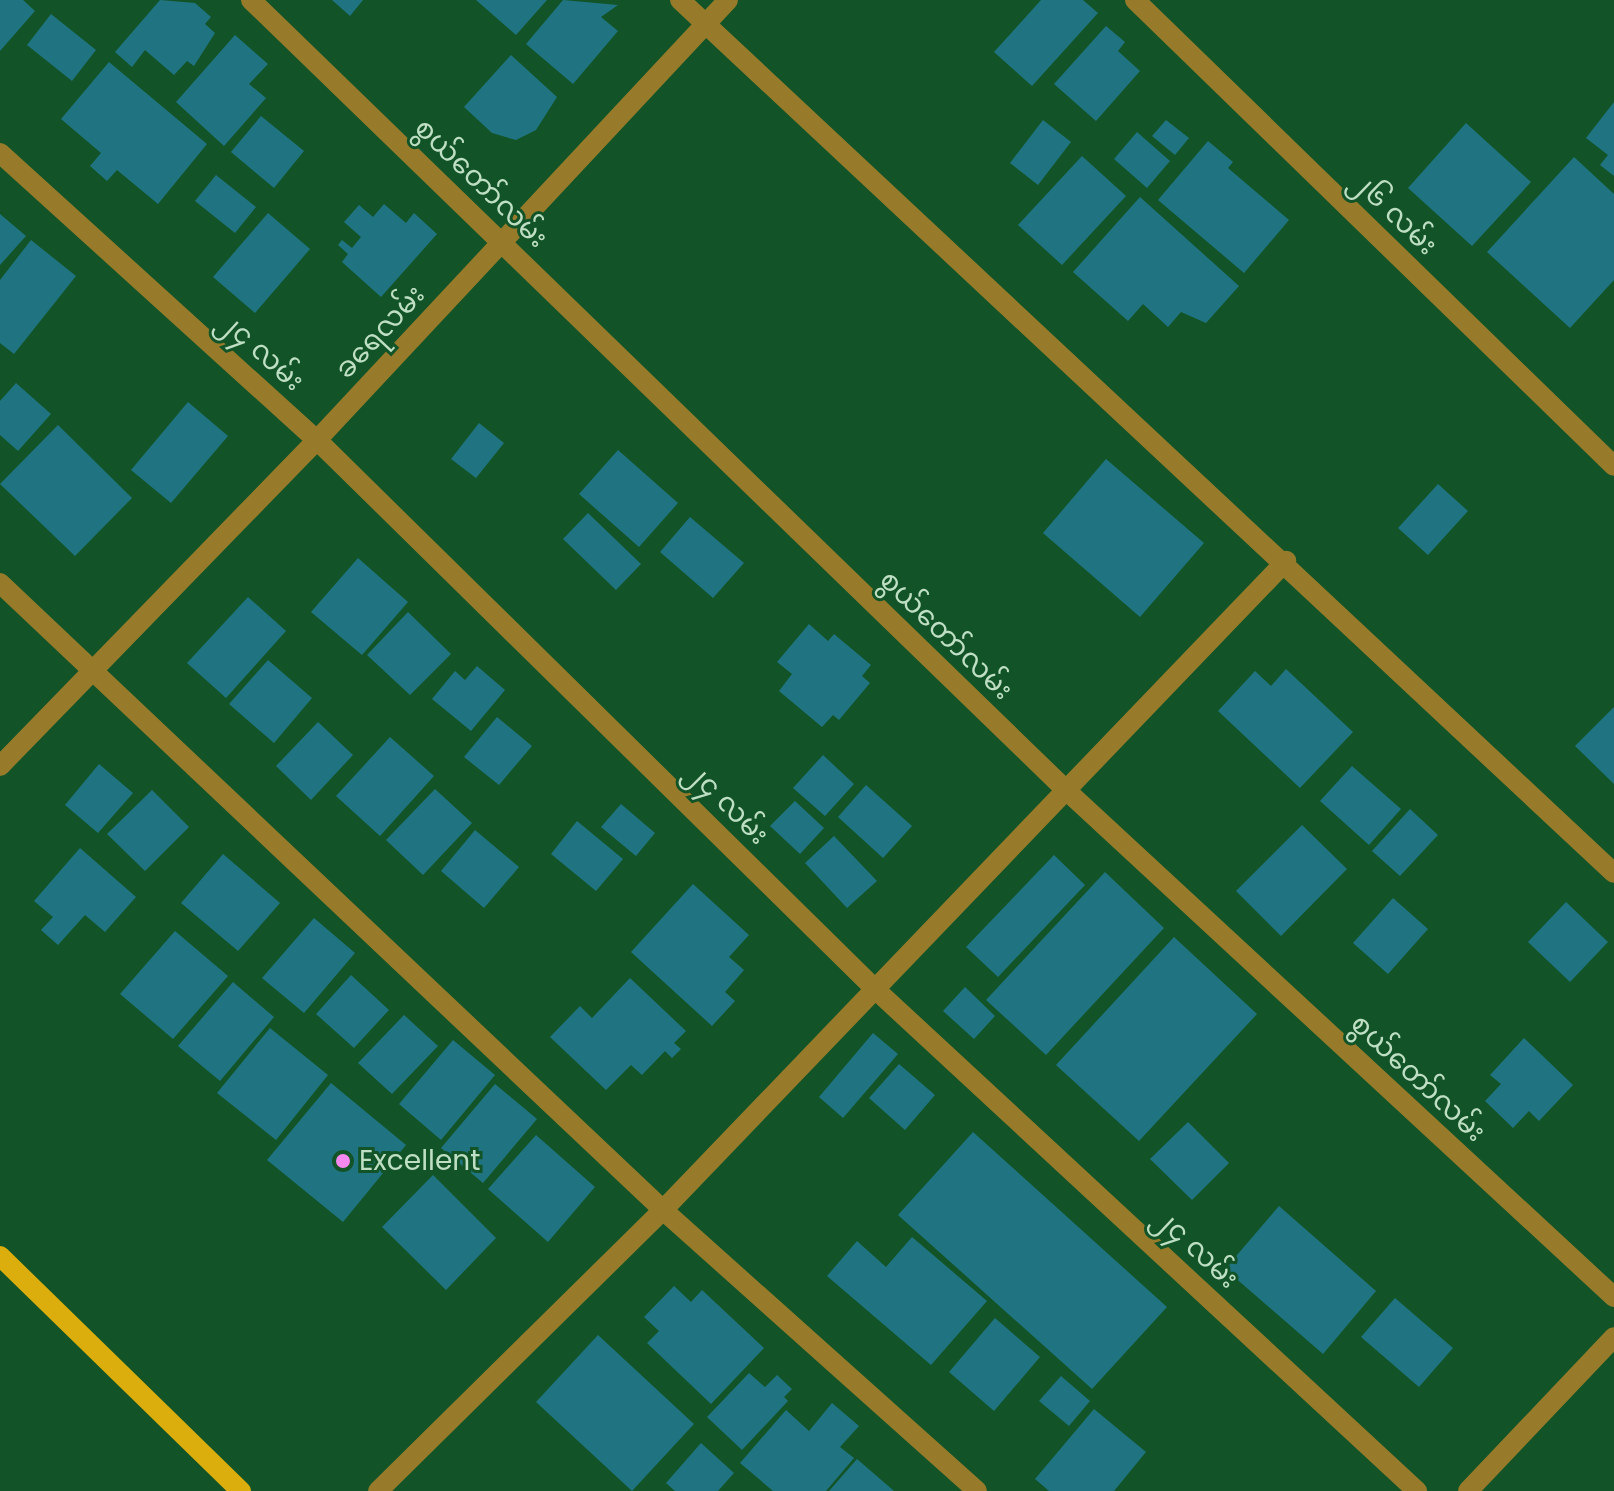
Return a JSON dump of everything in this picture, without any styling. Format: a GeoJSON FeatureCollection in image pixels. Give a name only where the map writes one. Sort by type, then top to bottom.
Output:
{"type":"FeatureCollection","features":[{"type":"Feature","properties":{"kind":"main road"},"geometry":{"type":"LineString","coordinates":[[0,1256],[241,1491]]}},
{"type":"Feature","properties":{"kind":"street","name":"စွယ်တော်လမ်း"},"geometry":{"type":"LineString","coordinates":[[251,0],[1067,791],[1614,1297]]}},
{"type":"Feature","properties":{"kind":"street"},"geometry":{"type":"LineString","coordinates":[[680,0],[1286,561],[1614,873]]}},
{"type":"Feature","properties":{"kind":"street","name":"ခရေလမ်း"},"geometry":{"type":"LineString","coordinates":[[0,766],[89,670],[317,440],[728,0]]}},
{"type":"Feature","properties":{"kind":"street","name":"၂၆ လမ်း"},"geometry":{"type":"LineString","coordinates":[[1135,0],[1614,466]]}},
{"type":"Feature","properties":{"kind":"street","name":"၂၄ လမ်း"},"geometry":{"type":"LineString","coordinates":[[0,153],[317,440],[875,989],[1417,1491]]}},
{"type":"Feature","properties":{"kind":"street"},"geometry":{"type":"LineString","coordinates":[[378,1491],[663,1210],[1286,561]]}},
{"type":"Feature","properties":{"kind":"street"},"geometry":{"type":"LineString","coordinates":[[0,583],[663,1210],[977,1491]]}},
{"type":"Feature","properties":{"kind":"street"},"geometry":{"type":"LineString","coordinates":[[1468,1491],[1614,1337]]}},
{"type":"Feature","properties":{"kind":"building"},"geometry":{"type":"Polygon","coordinates":[[[0,0],[23,0],[35,11],[0,51],[0,0]]]}},
{"type":"Feature","properties":{"kind":"building"},"geometry":{"type":"Polygon","coordinates":[[[160,0],[195,3],[211,17],[205,24],[215,33],[194,66],[187,61],[174,75],[145,50],[132,67],[115,52],[160,0]]]}},
{"type":"Feature","properties":{"kind":"building"},"geometry":{"type":"Polygon","coordinates":[[[332,0],[363,0],[350,16],[332,0]]]}},
{"type":"Feature","properties":{"kind":"building"},"geometry":{"type":"Polygon","coordinates":[[[476,0],[547,0],[516,35],[476,0]]]}},
{"type":"Feature","properties":{"kind":"building"},"geometry":{"type":"Polygon","coordinates":[[[563,0],[618,5],[601,17],[618,31],[573,84],[526,44],[563,0]]]}},
{"type":"Feature","properties":{"kind":"building"},"geometry":{"type":"Polygon","coordinates":[[[1041,0],[1083,0],[1098,13],[1032,86],[994,52],[1041,0]]]}},
{"type":"Feature","properties":{"kind":"building"},"geometry":{"type":"Polygon","coordinates":[[[51,14],[96,50],[72,81],[27,45],[51,14]]]}},
{"type":"Feature","properties":{"kind":"building"},"geometry":{"type":"Polygon","coordinates":[[[1106,26],[1125,42],[1118,51],[1140,71],[1096,121],[1054,84],[1106,26]]]}},
{"type":"Feature","properties":{"kind":"building"},"geometry":{"type":"Polygon","coordinates":[[[235,35],[268,64],[249,84],[266,98],[224,146],[176,102],[235,35]]]}},
{"type":"Feature","properties":{"kind":"building"},"geometry":{"type":"Polygon","coordinates":[[[511,55],[557,97],[536,130],[516,140],[492,133],[464,107],[511,55]]]}},
{"type":"Feature","properties":{"kind":"building"},"geometry":{"type":"Polygon","coordinates":[[[109,62],[207,144],[158,204],[117,170],[107,181],[90,166],[101,153],[61,119],[109,62]]]}},
{"type":"Feature","properties":{"kind":"building"},"geometry":{"type":"Polygon","coordinates":[[[1614,102],[1614,176],[1600,165],[1608,155],[1586,138],[1614,102]]]}},
{"type":"Feature","properties":{"kind":"building"},"geometry":{"type":"Polygon","coordinates":[[[261,116],[304,151],[274,188],[231,152],[261,116]]]}},
{"type":"Feature","properties":{"kind":"building"},"geometry":{"type":"Polygon","coordinates":[[[1043,120],[1071,142],[1038,185],[1010,163],[1043,120]]]}},
{"type":"Feature","properties":{"kind":"building"},"geometry":{"type":"Polygon","coordinates":[[[1166,120],[1189,138],[1175,155],[1152,136],[1166,120]]]}},
{"type":"Feature","properties":{"kind":"building"},"geometry":{"type":"Polygon","coordinates":[[[1466,123],[1531,182],[1472,246],[1408,188],[1466,123]]]}},
{"type":"Feature","properties":{"kind":"building"},"geometry":{"type":"Polygon","coordinates":[[[1137,132],[1170,161],[1147,188],[1114,159],[1137,132]]]}},
{"type":"Feature","properties":{"kind":"building"},"geometry":{"type":"Polygon","coordinates":[[[1208,141],[1233,162],[1228,168],[1289,220],[1244,273],[1158,200],[1208,141]]]}},
{"type":"Feature","properties":{"kind":"building"},"geometry":{"type":"Polygon","coordinates":[[[1082,156],[1126,196],[1062,265],[1018,225],[1082,156]]]}},
{"type":"Feature","properties":{"kind":"building"},"geometry":{"type":"Polygon","coordinates":[[[1574,157],[1614,194],[1614,280],[1570,328],[1487,252],[1574,157]]]}},
{"type":"Feature","properties":{"kind":"building"},"geometry":{"type":"Polygon","coordinates":[[[216,175],[256,207],[235,233],[195,201],[216,175]]]}},
{"type":"Feature","properties":{"kind":"building"},"geometry":{"type":"Polygon","coordinates":[[[1140,197],[1239,286],[1206,323],[1181,312],[1168,327],[1143,304],[1128,321],[1073,272],[1140,197]]]}},
{"type":"Feature","properties":{"kind":"building"},"geometry":{"type":"Polygon","coordinates":[[[384,204],[406,223],[414,213],[437,234],[381,297],[342,262],[348,254],[338,245],[342,240],[352,248],[361,237],[344,222],[359,205],[373,217],[384,204]]]}},
{"type":"Feature","properties":{"kind":"building"},"geometry":{"type":"Polygon","coordinates":[[[268,213],[310,249],[255,313],[213,277],[268,213]]]}},
{"type":"Feature","properties":{"kind":"building"},"geometry":{"type":"Polygon","coordinates":[[[0,214],[26,236],[0,265],[0,214]]]}},
{"type":"Feature","properties":{"kind":"building"},"geometry":{"type":"Polygon","coordinates":[[[31,240],[76,276],[14,354],[0,343],[0,280],[31,240]]]}},
{"type":"Feature","properties":{"kind":"building"},"geometry":{"type":"Polygon","coordinates":[[[16,383],[51,414],[18,451],[0,435],[0,401],[16,383]]]}},
{"type":"Feature","properties":{"kind":"building"},"geometry":{"type":"Polygon","coordinates":[[[188,402],[228,436],[171,503],[131,470],[188,402]]]}},
{"type":"Feature","properties":{"kind":"building"},"geometry":{"type":"Polygon","coordinates":[[[479,423],[504,443],[476,478],[451,459],[479,423]]]}},
{"type":"Feature","properties":{"kind":"building"},"geometry":{"type":"Polygon","coordinates":[[[58,425],[132,498],[75,556],[0,484],[58,425]]]}},
{"type":"Feature","properties":{"kind":"building"},"geometry":{"type":"Polygon","coordinates":[[[618,450],[678,503],[639,547],[579,494],[618,450]]]}},
{"type":"Feature","properties":{"kind":"building"},"geometry":{"type":"Polygon","coordinates":[[[1106,459],[1204,543],[1140,617],[1043,533],[1106,459]]]}},
{"type":"Feature","properties":{"kind":"building"},"geometry":{"type":"Polygon","coordinates":[[[1438,484],[1468,511],[1428,555],[1398,528],[1438,484]]]}},
{"type":"Feature","properties":{"kind":"building"},"geometry":{"type":"Polygon","coordinates":[[[588,513],[641,564],[616,590],[563,539],[588,513]]]}},
{"type":"Feature","properties":{"kind":"building"},"geometry":{"type":"Polygon","coordinates":[[[690,517],[744,563],[713,598],[660,552],[690,517]]]}},
{"type":"Feature","properties":{"kind":"building"},"geometry":{"type":"Polygon","coordinates":[[[358,558],[408,602],[362,655],[311,612],[358,558]]]}},
{"type":"Feature","properties":{"kind":"building"},"geometry":{"type":"Polygon","coordinates":[[[248,597],[286,631],[226,698],[187,663],[248,597]]]}},
{"type":"Feature","properties":{"kind":"building"},"geometry":{"type":"Polygon","coordinates":[[[408,612],[451,654],[410,695],[367,655],[408,612]]]}},
{"type":"Feature","properties":{"kind":"building"},"geometry":{"type":"Polygon","coordinates":[[[809,624],[828,641],[834,634],[871,665],[862,676],[870,683],[839,720],[833,715],[822,727],[779,691],[792,674],[777,662],[809,624]]]}},
{"type":"Feature","properties":{"kind":"building"},"geometry":{"type":"Polygon","coordinates":[[[268,660],[312,698],[274,743],[229,704],[268,660]]]}},
{"type":"Feature","properties":{"kind":"building"},"geometry":{"type":"Polygon","coordinates":[[[477,666],[505,690],[471,731],[432,699],[455,671],[465,680],[477,666]]]}},
{"type":"Feature","properties":{"kind":"building"},"geometry":{"type":"Polygon","coordinates":[[[1286,669],[1353,732],[1300,788],[1218,711],[1255,671],[1271,686],[1286,669]]]}},
{"type":"Feature","properties":{"kind":"building"},"geometry":{"type":"Polygon","coordinates":[[[1614,707],[1614,784],[1575,746],[1614,707]]]}},
{"type":"Feature","properties":{"kind":"building"},"geometry":{"type":"Polygon","coordinates":[[[497,717],[532,746],[499,785],[464,757],[497,717]]]}},
{"type":"Feature","properties":{"kind":"building"},"geometry":{"type":"Polygon","coordinates":[[[318,722],[353,755],[311,800],[276,766],[318,722]]]}},
{"type":"Feature","properties":{"kind":"building"},"geometry":{"type":"Polygon","coordinates":[[[390,737],[434,776],[380,836],[336,796],[390,737]]]}},
{"type":"Feature","properties":{"kind":"building"},"geometry":{"type":"Polygon","coordinates":[[[823,755],[854,784],[825,816],[793,788],[823,755]]]}},
{"type":"Feature","properties":{"kind":"building"},"geometry":{"type":"Polygon","coordinates":[[[99,764],[133,793],[98,833],[65,805],[99,764]]]}},
{"type":"Feature","properties":{"kind":"building"},"geometry":{"type":"Polygon","coordinates":[[[1352,766],[1401,809],[1369,845],[1320,801],[1352,766]]]}},
{"type":"Feature","properties":{"kind":"building"},"geometry":{"type":"Polygon","coordinates":[[[866,785],[912,826],[883,858],[838,817],[866,785]]]}},
{"type":"Feature","properties":{"kind":"building"},"geometry":{"type":"Polygon","coordinates":[[[435,789],[472,823],[423,875],[386,840],[435,789]]]}},
{"type":"Feature","properties":{"kind":"building"},"geometry":{"type":"Polygon","coordinates":[[[152,790],[189,827],[145,871],[107,834],[152,790]]]}},
{"type":"Feature","properties":{"kind":"building"},"geometry":{"type":"Polygon","coordinates":[[[795,801],[824,828],[800,854],[770,826],[795,801]]]}},
{"type":"Feature","properties":{"kind":"building"},"geometry":{"type":"Polygon","coordinates":[[[621,804],[655,833],[636,856],[601,827],[621,804]]]}},
{"type":"Feature","properties":{"kind":"building"},"geometry":{"type":"Polygon","coordinates":[[[1410,809],[1438,835],[1400,876],[1372,851],[1410,809]]]}},
{"type":"Feature","properties":{"kind":"building"},"geometry":{"type":"Polygon","coordinates":[[[577,821],[623,859],[596,891],[551,854],[577,821]]]}},
{"type":"Feature","properties":{"kind":"building"},"geometry":{"type":"Polygon","coordinates":[[[1302,825],[1347,869],[1281,936],[1236,891],[1302,825]]]}},
{"type":"Feature","properties":{"kind":"building"},"geometry":{"type":"Polygon","coordinates":[[[475,830],[519,867],[484,908],[441,871],[475,830]]]}},
{"type":"Feature","properties":{"kind":"building"},"geometry":{"type":"Polygon","coordinates":[[[834,836],[877,881],[847,908],[805,863],[834,836]]]}},
{"type":"Feature","properties":{"kind":"building"},"geometry":{"type":"Polygon","coordinates":[[[80,848],[136,897],[105,932],[85,915],[58,945],[41,930],[53,917],[34,901],[80,848]]]}},
{"type":"Feature","properties":{"kind":"building"},"geometry":{"type":"Polygon","coordinates":[[[223,854],[280,903],[238,951],[181,903],[223,854]]]}},
{"type":"Feature","properties":{"kind":"building"},"geometry":{"type":"Polygon","coordinates":[[[1054,855],[1085,885],[998,977],[966,947],[1054,855]]]}},
{"type":"Feature","properties":{"kind":"building"},"geometry":{"type":"Polygon","coordinates":[[[1105,872],[1164,928],[1046,1055],[986,1000],[1105,872]]]}},
{"type":"Feature","properties":{"kind":"building"},"geometry":{"type":"Polygon","coordinates":[[[693,884],[749,935],[729,957],[744,970],[725,992],[735,1001],[712,1026],[631,952],[693,884]]]}},
{"type":"Feature","properties":{"kind":"building"},"geometry":{"type":"Polygon","coordinates":[[[1393,898],[1428,929],[1388,974],[1353,943],[1393,898]]]}},
{"type":"Feature","properties":{"kind":"building"},"geometry":{"type":"Polygon","coordinates":[[[1566,902],[1608,942],[1570,982],[1528,942],[1566,902]]]}},
{"type":"Feature","properties":{"kind":"building"},"geometry":{"type":"Polygon","coordinates":[[[314,918],[355,953],[304,1013],[262,978],[314,918]]]}},
{"type":"Feature","properties":{"kind":"building"},"geometry":{"type":"Polygon","coordinates":[[[175,931],[228,976],[173,1039],[120,994],[175,931]]]}},
{"type":"Feature","properties":{"kind":"building"},"geometry":{"type":"Polygon","coordinates":[[[1174,937],[1257,1014],[1139,1141],[1056,1065],[1174,937]]]}},
{"type":"Feature","properties":{"kind":"building"},"geometry":{"type":"Polygon","coordinates":[[[351,975],[389,1010],[354,1048],[316,1014],[351,975]]]}},
{"type":"Feature","properties":{"kind":"building"},"geometry":{"type":"Polygon","coordinates":[[[630,978],[686,1031],[674,1043],[681,1049],[672,1058],[665,1051],[642,1075],[631,1065],[606,1090],[550,1037],[580,1006],[592,1018],[630,978]]]}},
{"type":"Feature","properties":{"kind":"building"},"geometry":{"type":"Polygon","coordinates":[[[233,982],[274,1017],[220,1081],[178,1046],[233,982]]]}},
{"type":"Feature","properties":{"kind":"building"},"geometry":{"type":"Polygon","coordinates":[[[965,987],[995,1016],[974,1039],[943,1011],[965,987]]]}},
{"type":"Feature","properties":{"kind":"building"},"geometry":{"type":"Polygon","coordinates":[[[404,1015],[438,1046],[392,1094],[358,1063],[404,1015]]]}},
{"type":"Feature","properties":{"kind":"building"},"geometry":{"type":"Polygon","coordinates":[[[270,1028],[328,1075],[276,1140],[217,1093],[270,1028]]]}},
{"type":"Feature","properties":{"kind":"building"},"geometry":{"type":"Polygon","coordinates":[[[873,1033],[898,1054],[843,1118],[819,1097],[873,1033]]]}},
{"type":"Feature","properties":{"kind":"building"},"geometry":{"type":"Polygon","coordinates":[[[1524,1038],[1573,1085],[1539,1121],[1529,1111],[1513,1128],[1485,1101],[1501,1084],[1490,1075],[1524,1038]]]}},
{"type":"Feature","properties":{"kind":"building"},"geometry":{"type":"Polygon","coordinates":[[[453,1040],[495,1075],[441,1140],[399,1104],[453,1040]]]}},
{"type":"Feature","properties":{"kind":"building"},"geometry":{"type":"Polygon","coordinates":[[[899,1064],[935,1095],[905,1130],[869,1098],[899,1064]]]}},
{"type":"Feature","properties":{"kind":"building"},"geometry":{"type":"Polygon","coordinates":[[[331,1083],[406,1145],[343,1222],[267,1160],[331,1083]]]}},
{"type":"Feature","properties":{"kind":"building"},"geometry":{"type":"Polygon","coordinates":[[[495,1084],[537,1119],[483,1183],[441,1148],[495,1084]]]}},
{"type":"Feature","properties":{"kind":"building"},"geometry":{"type":"Polygon","coordinates":[[[1188,1122],[1229,1163],[1192,1200],[1150,1159],[1188,1122]]]}},
{"type":"Feature","properties":{"kind":"building"},"geometry":{"type":"Polygon","coordinates":[[[973,1132],[1167,1307],[1092,1389],[898,1215],[973,1132]]]}},
{"type":"Feature","properties":{"kind":"building"},"geometry":{"type":"Polygon","coordinates":[[[536,1135],[595,1187],[548,1242],[488,1189],[536,1135]]]}},
{"type":"Feature","properties":{"kind":"building"},"geometry":{"type":"Polygon","coordinates":[[[433,1175],[496,1238],[446,1290],[382,1227],[433,1175]]]}},
{"type":"Feature","properties":{"kind":"building"},"geometry":{"type":"Polygon","coordinates":[[[1279,1206],[1376,1291],[1323,1354],[1225,1269],[1279,1206]]]}},
{"type":"Feature","properties":{"kind":"building"},"geometry":{"type":"Polygon","coordinates":[[[912,1237],[987,1301],[931,1365],[827,1276],[857,1241],[886,1267],[912,1237]]]}},
{"type":"Feature","properties":{"kind":"building"},"geometry":{"type":"Polygon","coordinates":[[[674,1286],[691,1302],[702,1290],[764,1348],[711,1404],[647,1343],[659,1331],[644,1317],[674,1286]]]}},
{"type":"Feature","properties":{"kind":"building"},"geometry":{"type":"Polygon","coordinates":[[[1395,1298],[1453,1348],[1419,1387],[1361,1337],[1395,1298]]]}},
{"type":"Feature","properties":{"kind":"building"},"geometry":{"type":"Polygon","coordinates":[[[995,1318],[1040,1357],[994,1411],[949,1372],[995,1318]]]}},
{"type":"Feature","properties":{"kind":"building"},"geometry":{"type":"Polygon","coordinates":[[[598,1335],[694,1424],[632,1491],[536,1402],[598,1335]]]}},
{"type":"Feature","properties":{"kind":"building"},"geometry":{"type":"Polygon","coordinates":[[[749,1373],[765,1387],[777,1375],[792,1389],[784,1397],[788,1401],[742,1450],[707,1417],[749,1373]]]}},
{"type":"Feature","properties":{"kind":"building"},"geometry":{"type":"Polygon","coordinates":[[[1061,1376],[1090,1401],[1069,1426],[1039,1401],[1061,1376]]]}},
{"type":"Feature","properties":{"kind":"building"},"geometry":{"type":"Polygon","coordinates":[[[832,1403],[859,1426],[840,1447],[854,1458],[826,1491],[773,1491],[740,1463],[786,1410],[809,1431],[832,1403]]]}},
{"type":"Feature","properties":{"kind":"building"},"geometry":{"type":"Polygon","coordinates":[[[1094,1409],[1146,1452],[1114,1491],[1049,1491],[1035,1479],[1094,1409]]]}},
{"type":"Feature","properties":{"kind":"building"},"geometry":{"type":"Polygon","coordinates":[[[701,1443],[734,1473],[718,1491],[675,1491],[666,1483],[701,1443]]]}},
{"type":"Feature","properties":{"kind":"building"},"geometry":{"type":"Polygon","coordinates":[[[857,1459],[894,1491],[829,1491],[857,1459]]]}},
{"type":"Feature","properties":{"kind":"place","name":"Excellent"},"geometry":{"type":"Point","coordinates":[343,1161]}}]}
